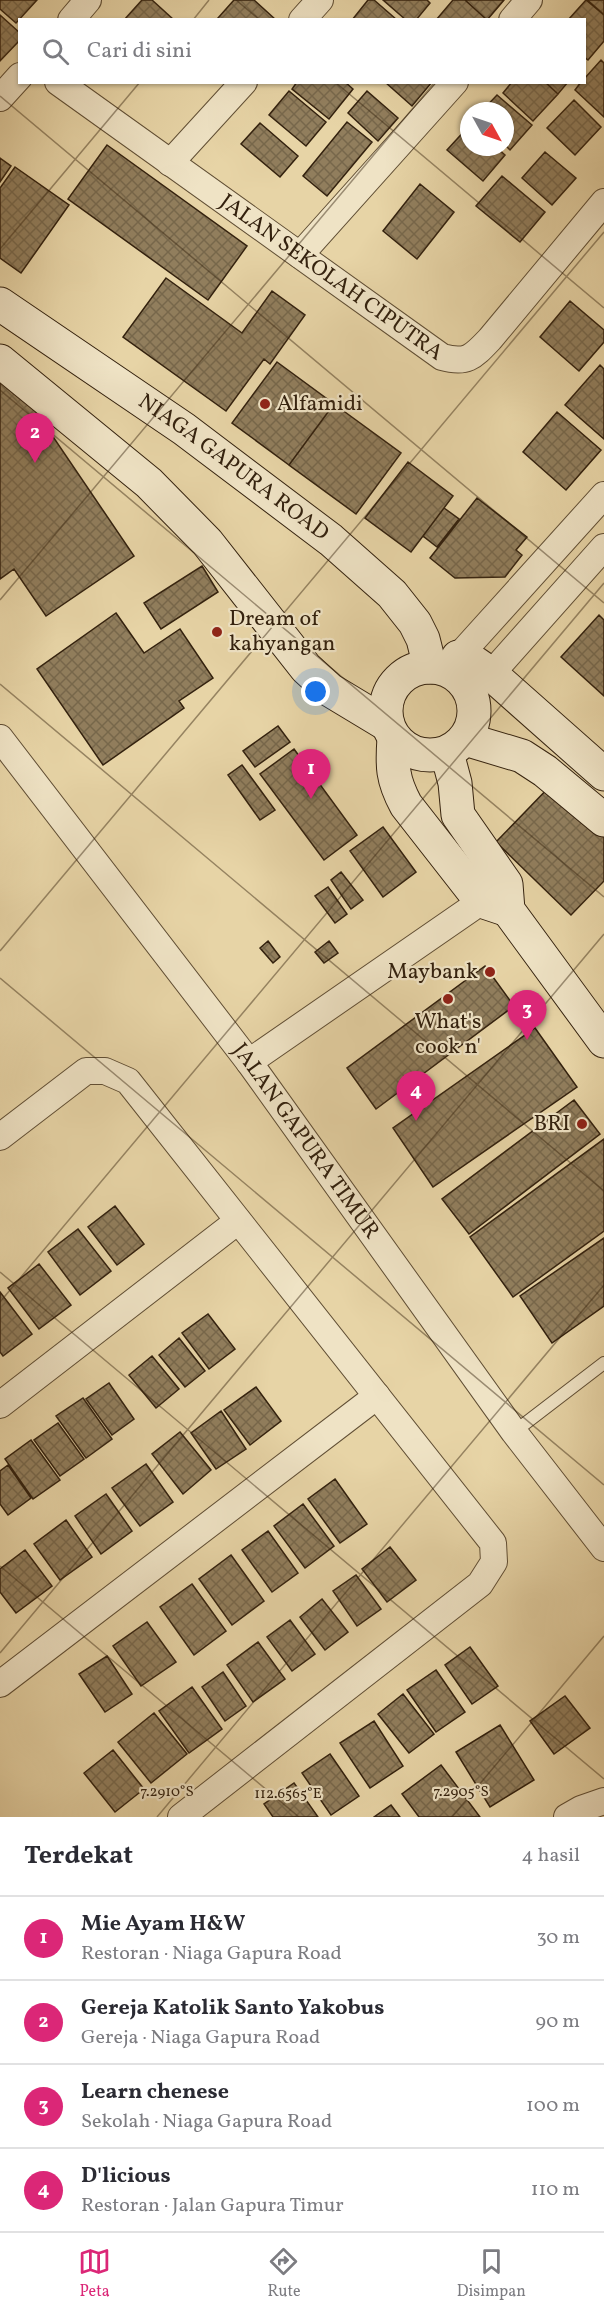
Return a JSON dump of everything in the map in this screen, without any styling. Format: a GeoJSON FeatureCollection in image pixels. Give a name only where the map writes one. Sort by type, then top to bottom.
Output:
{"type":"FeatureCollection","features":[{"type":"Feature","properties":{"kind":"street"},"geometry":{"type":"LineString","coordinates":[[73,18],[88,0]]}},
{"type":"Feature","properties":{"kind":"street"},"geometry":{"type":"LineString","coordinates":[[304,18],[320,0]]}},
{"type":"Feature","properties":{"kind":"street"},"geometry":{"type":"LineString","coordinates":[[514,18],[529,0]]}},
{"type":"Feature","properties":{"kind":"street"},"geometry":{"type":"LineString","coordinates":[[0,98],[18,78]]}},
{"type":"Feature","properties":{"kind":"street","name":"JALAN SEKOLAH CIPUTRA"},"geometry":{"type":"LineString","coordinates":[[61,84],[442,357],[456,361],[470,359],[490,339],[604,202]]}},
{"type":"Feature","properties":{"kind":"street"},"geometry":{"type":"LineString","coordinates":[[170,163],[242,84]]}},
{"type":"Feature","properties":{"kind":"street"},"geometry":{"type":"LineString","coordinates":[[300,255],[453,84]]}},
{"type":"Feature","properties":{"kind":"street","name":"NIAGA GAPURA ROAD"},"geometry":{"type":"LineString","coordinates":[[0,304],[184,429],[331,540],[392,594],[443,664]]}},
{"type":"Feature","properties":{"kind":"street"},"geometry":{"type":"LineString","coordinates":[[0,361],[149,483],[207,542],[306,668],[330,690],[391,731],[412,752],[436,756],[456,746],[471,728],[475,716],[470,691],[462,680],[443,664]]}},
{"type":"Feature","properties":{"kind":"street"},"geometry":{"type":"LineString","coordinates":[[443,664],[604,495]]}},
{"type":"Feature","properties":{"kind":"street"},"geometry":{"type":"LineString","coordinates":[[491,674],[604,547]]}},
{"type":"Feature","properties":{"kind":"street"},"geometry":{"type":"LineString","coordinates":[[604,774],[491,674],[475,663],[443,664],[416,669],[404,675],[388,697],[386,711],[391,731],[392,769],[398,790],[406,804],[498,899],[604,1041]]}},
{"type":"Feature","properties":{"kind":"street","name":"JALAN GAPURA TIMUR"},"geometry":{"type":"LineString","coordinates":[[0,738],[249,1062],[514,1432],[604,1548]]}},
{"type":"Feature","properties":{"kind":"street"},"geometry":{"type":"LineString","coordinates":[[456,746],[522,756],[545,771],[604,820]]}},
{"type":"Feature","properties":{"kind":"street"},"geometry":{"type":"LineString","coordinates":[[456,746],[455,783],[458,815],[498,899]]}},
{"type":"Feature","properties":{"kind":"street"},"geometry":{"type":"LineString","coordinates":[[249,1062],[498,899]]}},
{"type":"Feature","properties":{"kind":"street"},"geometry":{"type":"LineString","coordinates":[[0,1137],[86,1071],[105,1071],[128,1081],[493,1543],[494,1562],[480,1584],[182,1817]]}},
{"type":"Feature","properties":{"kind":"street"},"geometry":{"type":"LineString","coordinates":[[0,1405],[238,1221]]}},
{"type":"Feature","properties":{"kind":"street"},"geometry":{"type":"LineString","coordinates":[[0,1684],[376,1396]]}},
{"type":"Feature","properties":{"kind":"street"},"geometry":{"type":"LineString","coordinates":[[567,1817],[604,1801]]}},
{"type":"Feature","properties":{"kind":"lane"},"geometry":{"type":"LineString","coordinates":[[514,1432],[604,1363]]}},
{"type":"Feature","properties":{"kind":"building"},"geometry":{"type":"Polygon","coordinates":[[[0,0],[37,0],[18,18],[16,23],[0,9],[0,0]]]}},
{"type":"Feature","properties":{"kind":"building"},"geometry":{"type":"Polygon","coordinates":[[[142,0],[152,0],[172,18],[126,18],[142,0]]]}},
{"type":"Feature","properties":{"kind":"building"},"geometry":{"type":"Polygon","coordinates":[[[234,0],[254,0],[274,18],[218,18],[234,0]]]}},
{"type":"Feature","properties":{"kind":"building"},"geometry":{"type":"Polygon","coordinates":[[[368,0],[374,0],[395,18],[354,18],[368,0]]]}},
{"type":"Feature","properties":{"kind":"building"},"geometry":{"type":"Polygon","coordinates":[[[383,0],[427,0],[430,3],[418,18],[404,18],[383,0]]]}},
{"type":"Feature","properties":{"kind":"building"},"geometry":{"type":"Polygon","coordinates":[[[453,0],[465,0],[485,18],[438,18],[453,0]]]}},
{"type":"Feature","properties":{"kind":"building"},"geometry":{"type":"Polygon","coordinates":[[[465,0],[504,0],[489,18],[485,18],[465,0]]]}},
{"type":"Feature","properties":{"kind":"building"},"geometry":{"type":"Polygon","coordinates":[[[586,0],[604,15],[604,41],[588,60],[586,58],[586,18],[570,18],[586,0]]]}},
{"type":"Feature","properties":{"kind":"building"},"geometry":{"type":"Polygon","coordinates":[[[587,0],[604,0],[604,15],[587,0]]]}},
{"type":"Feature","properties":{"kind":"building"},"geometry":{"type":"Polygon","coordinates":[[[0,15],[18,31],[18,42],[0,61],[0,15]]]}},
{"type":"Feature","properties":{"kind":"building"},"geometry":{"type":"Polygon","coordinates":[[[601,60],[604,63],[604,117],[575,90],[580,84],[586,84],[586,77],[601,60]]]}},
{"type":"Feature","properties":{"kind":"building"},"geometry":{"type":"Polygon","coordinates":[[[296,84],[347,84],[353,89],[329,119],[292,89],[296,84]]]}},
{"type":"Feature","properties":{"kind":"building"},"geometry":{"type":"Polygon","coordinates":[[[387,84],[430,84],[412,106],[387,84]]]}},
{"type":"Feature","properties":{"kind":"building"},"geometry":{"type":"Polygon","coordinates":[[[510,84],[547,84],[558,94],[533,121],[503,93],[510,84]]]}},
{"type":"Feature","properties":{"kind":"building"},"geometry":{"type":"Polygon","coordinates":[[[547,84],[566,84],[558,94],[547,84]]]}},
{"type":"Feature","properties":{"kind":"building"},"geometry":{"type":"Polygon","coordinates":[[[289,91],[326,122],[306,146],[269,115],[289,91]]]}},
{"type":"Feature","properties":{"kind":"building"},"geometry":{"type":"Polygon","coordinates":[[[367,91],[398,118],[378,141],[348,113],[367,91]]]}},
{"type":"Feature","properties":{"kind":"building"},"geometry":{"type":"Polygon","coordinates":[[[497,95],[505,102],[490,102],[497,95]]]}},
{"type":"Feature","properties":{"kind":"building"},"geometry":{"type":"Polygon","coordinates":[[[574,100],[601,127],[575,155],[547,128],[574,100]]]}},
{"type":"Feature","properties":{"kind":"building"},"geometry":{"type":"Polygon","coordinates":[[[514,110],[532,125],[514,145],[514,110]]]}},
{"type":"Feature","properties":{"kind":"building"},"geometry":{"type":"Polygon","coordinates":[[[347,122],[372,142],[327,196],[303,176],[347,122]]]}},
{"type":"Feature","properties":{"kind":"building"},"geometry":{"type":"Polygon","coordinates":[[[260,123],[298,156],[280,177],[241,144],[260,123]]]}},
{"type":"Feature","properties":{"kind":"building"},"geometry":{"type":"Polygon","coordinates":[[[460,136],[460,156],[504,156],[483,181],[447,150],[460,136]]]}},
{"type":"Feature","properties":{"kind":"building"},"geometry":{"type":"Polygon","coordinates":[[[107,145],[247,246],[208,300],[68,199],[107,145]]]}},
{"type":"Feature","properties":{"kind":"building"},"geometry":{"type":"Polygon","coordinates":[[[545,152],[576,178],[552,205],[522,178],[545,152]]]}},
{"type":"Feature","properties":{"kind":"building"},"geometry":{"type":"Polygon","coordinates":[[[0,158],[11,166],[0,182],[0,158]]]}},
{"type":"Feature","properties":{"kind":"building"},"geometry":{"type":"Polygon","coordinates":[[[15,167],[69,205],[21,273],[0,258],[0,188],[15,167]]]}},
{"type":"Feature","properties":{"kind":"building"},"geometry":{"type":"Polygon","coordinates":[[[502,176],[545,212],[520,242],[476,206],[502,176]]]}},
{"type":"Feature","properties":{"kind":"building"},"geometry":{"type":"Polygon","coordinates":[[[420,184],[454,212],[417,259],[383,231],[420,184]]]}},
{"type":"Feature","properties":{"kind":"building"},"geometry":{"type":"Polygon","coordinates":[[[166,278],[242,333],[272,291],[305,315],[270,364],[264,359],[226,411],[123,337],[166,278]]]}},
{"type":"Feature","properties":{"kind":"building"},"geometry":{"type":"Polygon","coordinates":[[[570,301],[604,330],[604,342],[579,371],[540,337],[570,301]]]}},
{"type":"Feature","properties":{"kind":"building"},"geometry":{"type":"Polygon","coordinates":[[[277,362],[334,404],[289,465],[232,423],[277,362]]]}},
{"type":"Feature","properties":{"kind":"building"},"geometry":{"type":"Polygon","coordinates":[[[600,365],[604,369],[604,439],[565,405],[600,365]]]}},
{"type":"Feature","properties":{"kind":"building"},"geometry":{"type":"Polygon","coordinates":[[[5,366],[134,556],[46,616],[14,569],[0,579],[0,369],[5,366]]]}},
{"type":"Feature","properties":{"kind":"building"},"geometry":{"type":"Polygon","coordinates":[[[334,404],[401,453],[356,514],[289,465],[334,404]]]}},
{"type":"Feature","properties":{"kind":"building"},"geometry":{"type":"Polygon","coordinates":[[[557,412],[601,450],[566,490],[523,452],[557,412]]]}},
{"type":"Feature","properties":{"kind":"building"},"geometry":{"type":"Polygon","coordinates":[[[408,462],[453,496],[411,552],[365,518],[408,462]]]}},
{"type":"Feature","properties":{"kind":"building"},"geometry":{"type":"Polygon","coordinates":[[[477,498],[527,537],[516,550],[522,555],[505,577],[455,578],[430,558],[477,498]]]}},
{"type":"Feature","properties":{"kind":"building"},"geometry":{"type":"Polygon","coordinates":[[[444,508],[459,519],[437,547],[423,536],[444,508]]]}},
{"type":"Feature","properties":{"kind":"building"},"geometry":{"type":"Polygon","coordinates":[[[202,566],[218,592],[161,629],[144,603],[202,566]]]}},
{"type":"Feature","properties":{"kind":"building"},"geometry":{"type":"Polygon","coordinates":[[[116,613],[144,653],[180,629],[213,678],[179,701],[184,708],[103,765],[37,669],[116,613]]]}},
{"type":"Feature","properties":{"kind":"building"},"geometry":{"type":"Polygon","coordinates":[[[599,615],[604,620],[604,696],[561,657],[599,615]]]}},
{"type":"Feature","properties":{"kind":"building"},"geometry":{"type":"Polygon","coordinates":[[[278,726],[290,742],[255,767],[243,751],[278,726]]]}},
{"type":"Feature","properties":{"kind":"building"},"geometry":{"type":"Polygon","coordinates":[[[294,749],[357,835],[324,860],[260,774],[294,749]]]}},
{"type":"Feature","properties":{"kind":"building"},"geometry":{"type":"Polygon","coordinates":[[[242,765],[275,810],[260,820],[228,775],[242,765]]]}},
{"type":"Feature","properties":{"kind":"building"},"geometry":{"type":"Polygon","coordinates":[[[554,782],[604,831],[604,881],[571,915],[496,842],[554,782]]]}},
{"type":"Feature","properties":{"kind":"building"},"geometry":{"type":"Polygon","coordinates":[[[383,827],[416,872],[383,897],[350,851],[383,827]]]}},
{"type":"Feature","properties":{"kind":"building"},"geometry":{"type":"Polygon","coordinates":[[[341,872],[363,900],[351,909],[331,880],[341,872]]]}},
{"type":"Feature","properties":{"kind":"building"},"geometry":{"type":"Polygon","coordinates":[[[328,887],[347,914],[335,923],[315,896],[328,887]]]}},
{"type":"Feature","properties":{"kind":"building"},"geometry":{"type":"Polygon","coordinates":[[[268,941],[280,957],[273,963],[260,948],[268,941]]]}},
{"type":"Feature","properties":{"kind":"building"},"geometry":{"type":"Polygon","coordinates":[[[329,941],[338,953],[324,963],[315,952],[329,941]]]}},
{"type":"Feature","properties":{"kind":"building"},"geometry":{"type":"Polygon","coordinates":[[[485,966],[514,1006],[376,1109],[347,1068],[485,966]]]}},
{"type":"Feature","properties":{"kind":"building"},"geometry":{"type":"Polygon","coordinates":[[[535,1028],[577,1087],[433,1187],[393,1128],[535,1028]]]}},
{"type":"Feature","properties":{"kind":"building"},"geometry":{"type":"Polygon","coordinates":[[[574,1100],[600,1134],[469,1234],[442,1199],[574,1100]]]}},
{"type":"Feature","properties":{"kind":"building"},"geometry":{"type":"Polygon","coordinates":[[[604,1139],[604,1231],[513,1297],[470,1237],[604,1139]]]}},
{"type":"Feature","properties":{"kind":"building"},"geometry":{"type":"Polygon","coordinates":[[[115,1206],[144,1244],[117,1265],[88,1227],[115,1206]]]}},
{"type":"Feature","properties":{"kind":"building"},"geometry":{"type":"Polygon","coordinates":[[[78,1229],[111,1271],[80,1295],[48,1252],[78,1229]]]}},
{"type":"Feature","properties":{"kind":"building"},"geometry":{"type":"Polygon","coordinates":[[[604,1238],[604,1306],[552,1343],[520,1296],[604,1238]]]}},
{"type":"Feature","properties":{"kind":"building"},"geometry":{"type":"Polygon","coordinates":[[[39,1264],[71,1305],[39,1329],[8,1288],[39,1264]]]}},
{"type":"Feature","properties":{"kind":"building"},"geometry":{"type":"Polygon","coordinates":[[[0,1292],[32,1334],[3,1356],[0,1352],[0,1292]]]}},
{"type":"Feature","properties":{"kind":"building"},"geometry":{"type":"Polygon","coordinates":[[[208,1314],[235,1349],[209,1369],[182,1333],[208,1314]]]}},
{"type":"Feature","properties":{"kind":"building"},"geometry":{"type":"Polygon","coordinates":[[[179,1338],[205,1371],[185,1387],[159,1355],[179,1338]]]}},
{"type":"Feature","properties":{"kind":"building"},"geometry":{"type":"Polygon","coordinates":[[[152,1356],[179,1389],[156,1408],[129,1375],[152,1356]]]}},
{"type":"Feature","properties":{"kind":"building"},"geometry":{"type":"Polygon","coordinates":[[[109,1383],[134,1419],[112,1435],[86,1399],[109,1383]]]}},
{"type":"Feature","properties":{"kind":"building"},"geometry":{"type":"Polygon","coordinates":[[[256,1387],[281,1421],[250,1445],[224,1410],[256,1387]]]}},
{"type":"Feature","properties":{"kind":"building"},"geometry":{"type":"Polygon","coordinates":[[[83,1398],[112,1439],[86,1458],[56,1416],[83,1398]]]}},
{"type":"Feature","properties":{"kind":"building"},"geometry":{"type":"Polygon","coordinates":[[[221,1411],[246,1449],[216,1469],[191,1433],[221,1411]]]}},
{"type":"Feature","properties":{"kind":"building"},"geometry":{"type":"Polygon","coordinates":[[[58,1423],[84,1459],[60,1476],[34,1440],[58,1423]]]}},
{"type":"Feature","properties":{"kind":"building"},"geometry":{"type":"Polygon","coordinates":[[[180,1432],[211,1470],[183,1494],[152,1454],[180,1432]]]}},
{"type":"Feature","properties":{"kind":"building"},"geometry":{"type":"Polygon","coordinates":[[[31,1440],[60,1480],[33,1499],[5,1459],[31,1440]]]}},
{"type":"Feature","properties":{"kind":"building"},"geometry":{"type":"Polygon","coordinates":[[[146,1464],[173,1502],[140,1526],[112,1488],[146,1464]]]}},
{"type":"Feature","properties":{"kind":"building"},"geometry":{"type":"Polygon","coordinates":[[[8,1465],[31,1498],[8,1515],[0,1504],[0,1471],[8,1465]]]}},
{"type":"Feature","properties":{"kind":"building"},"geometry":{"type":"Polygon","coordinates":[[[335,1479],[367,1524],[340,1543],[308,1499],[335,1479]]]}},
{"type":"Feature","properties":{"kind":"building"},"geometry":{"type":"Polygon","coordinates":[[[106,1494],[132,1531],[101,1554],[75,1516],[106,1494]]]}},
{"type":"Feature","properties":{"kind":"building"},"geometry":{"type":"Polygon","coordinates":[[[303,1504],[334,1546],[305,1568],[274,1526],[303,1504]]]}},
{"type":"Feature","properties":{"kind":"building"},"geometry":{"type":"Polygon","coordinates":[[[66,1520],[92,1557],[60,1580],[34,1544],[66,1520]]]}},
{"type":"Feature","properties":{"kind":"building"},"geometry":{"type":"Polygon","coordinates":[[[268,1531],[298,1573],[272,1592],[242,1550],[268,1531]]]}},
{"type":"Feature","properties":{"kind":"building"},"geometry":{"type":"Polygon","coordinates":[[[390,1547],[416,1580],[387,1602],[362,1569],[390,1547]]]}},
{"type":"Feature","properties":{"kind":"building"},"geometry":{"type":"Polygon","coordinates":[[[25,1550],[52,1586],[16,1613],[0,1592],[0,1569],[25,1550]]]}},
{"type":"Feature","properties":{"kind":"building"},"geometry":{"type":"Polygon","coordinates":[[[231,1555],[264,1601],[232,1625],[199,1579],[231,1555]]]}},
{"type":"Feature","properties":{"kind":"building"},"geometry":{"type":"Polygon","coordinates":[[[356,1575],[381,1609],[357,1626],[333,1591],[356,1575]]]}},
{"type":"Feature","properties":{"kind":"building"},"geometry":{"type":"Polygon","coordinates":[[[192,1584],[226,1631],[194,1655],[160,1607],[192,1584]]]}},
{"type":"Feature","properties":{"kind":"building"},"geometry":{"type":"Polygon","coordinates":[[[322,1599],[348,1632],[325,1650],[300,1617],[322,1599]]]}},
{"type":"Feature","properties":{"kind":"building"},"geometry":{"type":"Polygon","coordinates":[[[290,1620],[315,1654],[292,1671],[267,1637],[290,1620]]]}},
{"type":"Feature","properties":{"kind":"building"},"geometry":{"type":"Polygon","coordinates":[[[147,1622],[176,1662],[141,1686],[113,1646],[147,1622]]]}},
{"type":"Feature","properties":{"kind":"building"},"geometry":{"type":"Polygon","coordinates":[[[258,1642],[285,1679],[253,1702],[227,1665],[258,1642]]]}},
{"type":"Feature","properties":{"kind":"building"},"geometry":{"type":"Polygon","coordinates":[[[470,1647],[498,1686],[472,1704],[445,1665],[470,1647]]]}},
{"type":"Feature","properties":{"kind":"building"},"geometry":{"type":"Polygon","coordinates":[[[107,1656],[132,1694],[105,1712],[79,1674],[107,1656]]]}},
{"type":"Feature","properties":{"kind":"building"},"geometry":{"type":"Polygon","coordinates":[[[436,1670],[465,1712],[436,1732],[407,1690],[436,1670]]]}},
{"type":"Feature","properties":{"kind":"building"},"geometry":{"type":"Polygon","coordinates":[[[223,1672],[246,1706],[225,1721],[202,1687],[223,1672]]]}},
{"type":"Feature","properties":{"kind":"building"},"geometry":{"type":"Polygon","coordinates":[[[192,1687],[222,1729],[189,1753],[159,1711],[192,1687]]]}},
{"type":"Feature","properties":{"kind":"building"},"geometry":{"type":"Polygon","coordinates":[[[403,1694],[434,1734],[409,1753],[378,1714],[403,1694]]]}},
{"type":"Feature","properties":{"kind":"building"},"geometry":{"type":"Polygon","coordinates":[[[565,1696],[590,1728],[554,1754],[530,1721],[565,1696]]]}},
{"type":"Feature","properties":{"kind":"building"},"geometry":{"type":"Polygon","coordinates":[[[154,1713],[187,1754],[151,1783],[118,1742],[154,1713]]]}},
{"type":"Feature","properties":{"kind":"building"},"geometry":{"type":"Polygon","coordinates":[[[374,1721],[403,1766],[370,1788],[340,1743],[374,1721]]]}},
{"type":"Feature","properties":{"kind":"building"},"geometry":{"type":"Polygon","coordinates":[[[500,1725],[534,1780],[490,1807],[456,1752],[500,1725]]]}},
{"type":"Feature","properties":{"kind":"building"},"geometry":{"type":"Polygon","coordinates":[[[113,1750],[144,1789],[115,1812],[84,1773],[113,1750]]]}},
{"type":"Feature","properties":{"kind":"building"},"geometry":{"type":"Polygon","coordinates":[[[330,1754],[359,1796],[331,1815],[302,1773],[330,1754]]]}},
{"type":"Feature","properties":{"kind":"building"},"geometry":{"type":"Polygon","coordinates":[[[441,1765],[480,1817],[419,1817],[402,1794],[441,1765]]]}},
{"type":"Feature","properties":{"kind":"building"},"geometry":{"type":"Polygon","coordinates":[[[294,1783],[318,1817],[273,1817],[264,1804],[294,1783]]]}},
{"type":"Feature","properties":{"kind":"building"},"geometry":{"type":"Polygon","coordinates":[[[391,1805],[400,1817],[374,1817],[391,1805]]]}},
{"type":"Feature","properties":{"kind":"place","name":"Alfamidi"},"geometry":{"type":"Point","coordinates":[265,404]}},
{"type":"Feature","properties":{"kind":"place","name":"Gereja Katolik Santo Yakobus"},"geometry":{"type":"Point","coordinates":[35,463]}},
{"type":"Feature","properties":{"kind":"place","name":"Dream of kahyangan"},"geometry":{"type":"Point","coordinates":[217,632]}},
{"type":"Feature","properties":{"kind":"place","name":"Mie Ayam H&W"},"geometry":{"type":"Point","coordinates":[311,799]}},
{"type":"Feature","properties":{"kind":"place","name":"Maybank"},"geometry":{"type":"Point","coordinates":[490,972]}},
{"type":"Feature","properties":{"kind":"place","name":"What's cook n'"},"geometry":{"type":"Point","coordinates":[448,999]}},
{"type":"Feature","properties":{"kind":"place","name":"Learn chenese"},"geometry":{"type":"Point","coordinates":[527,1040]}},
{"type":"Feature","properties":{"kind":"place","name":"D'licious"},"geometry":{"type":"Point","coordinates":[416,1121]}},
{"type":"Feature","properties":{"kind":"place","name":"BRI"},"geometry":{"type":"Point","coordinates":[582,1124]}}]}
